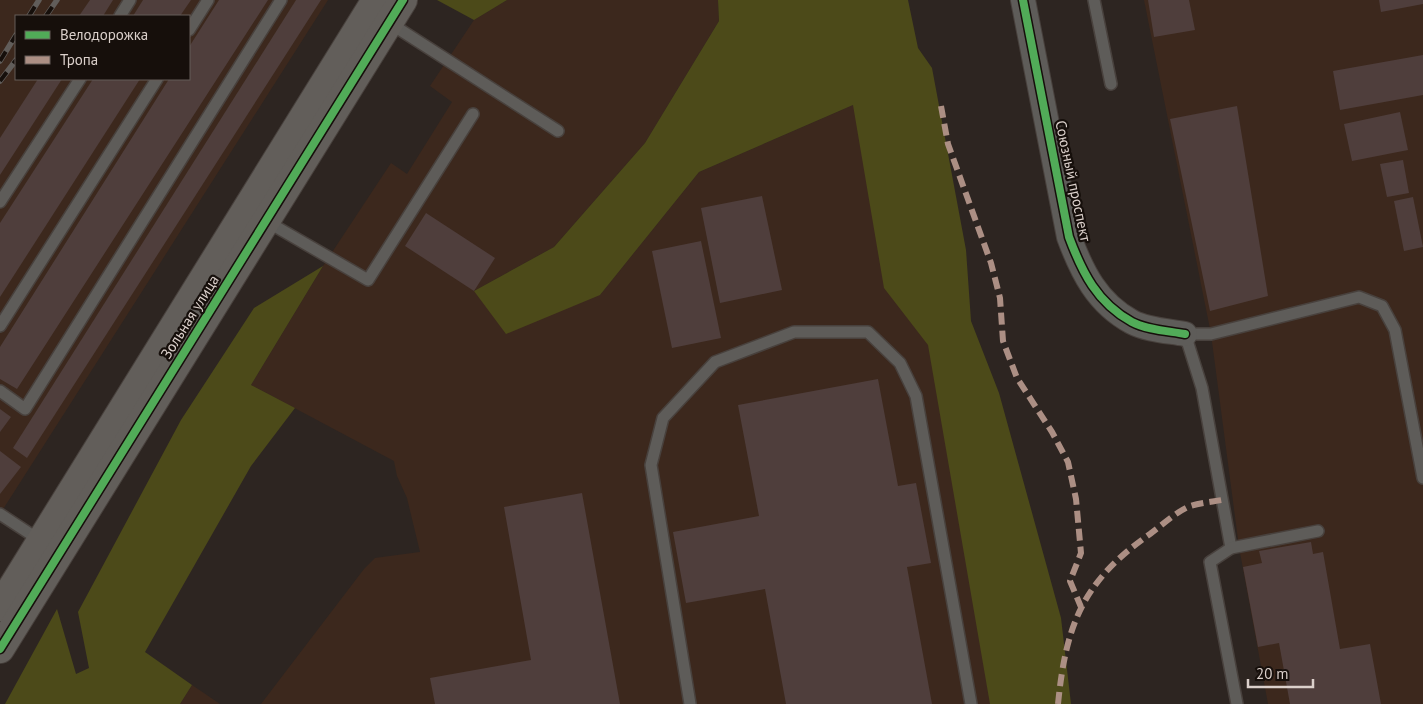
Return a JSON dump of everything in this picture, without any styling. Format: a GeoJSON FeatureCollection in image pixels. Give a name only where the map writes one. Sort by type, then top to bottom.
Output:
{"type":"FeatureCollection","features":[{"type":"Feature","properties":{"kind":"street","name":"Зольная улица"},"geometry":{"type":"LineString","coordinates":[[0,649],[51,546],[378,11],[404,0]]}},
{"type":"Feature","properties":{"kind":"street","name":"Союзный проспект"},"geometry":{"type":"LineString","coordinates":[[1023,0],[1069,237],[1081,270],[1093,288],[1111,306],[1133,322],[1186,334]]}},
{"type":"Feature","properties":{"kind":"street","name":"Зольная улица"},"geometry":{"type":"LineString","coordinates":[[0,607],[51,546],[266,221],[378,11]]}},
{"type":"Feature","properties":{"kind":"lane"},"geometry":{"type":"LineString","coordinates":[[121,15],[130,0]]}},
{"type":"Feature","properties":{"kind":"lane"},"geometry":{"type":"LineString","coordinates":[[190,28],[208,0]]}},
{"type":"Feature","properties":{"kind":"lane"},"geometry":{"type":"LineString","coordinates":[[0,391],[25,409],[281,0]]}},
{"type":"Feature","properties":{"kind":"lane"},"geometry":{"type":"LineString","coordinates":[[1094,0],[1111,84]]}},
{"type":"Feature","properties":{"kind":"lane"},"geometry":{"type":"LineString","coordinates":[[378,11],[558,131]]}},
{"type":"Feature","properties":{"kind":"lane"},"geometry":{"type":"LineString","coordinates":[[0,202],[79,80]]}},
{"type":"Feature","properties":{"kind":"lane"},"geometry":{"type":"LineString","coordinates":[[0,326],[156,80]]}},
{"type":"Feature","properties":{"kind":"lane"},"geometry":{"type":"LineString","coordinates":[[266,221],[368,280],[473,114]]}},
{"type":"Feature","properties":{"kind":"lane"},"geometry":{"type":"LineString","coordinates":[[1231,548],[1202,388],[1186,334],[1211,334],[1359,297],[1382,306],[1395,330],[1423,478]]}},
{"type":"Feature","properties":{"kind":"lane"},"geometry":{"type":"LineString","coordinates":[[690,704],[651,465],[663,418],[715,362],[794,332],[868,332],[900,363],[916,396],[972,704]]}},
{"type":"Feature","properties":{"kind":"lane"},"geometry":{"type":"LineString","coordinates":[[0,514],[51,546]]}},
{"type":"Feature","properties":{"kind":"lane"},"geometry":{"type":"LineString","coordinates":[[1237,704],[1210,562],[1231,548],[1318,531]]}},
{"type":"Feature","properties":{"kind":"shaded area"},"geometry":{"type":"Polygon","coordinates":[[[0,0],[328,0],[0,514],[0,0]]]}},
{"type":"Feature","properties":{"kind":"shaded area"},"geometry":{"type":"Polygon","coordinates":[[[437,0],[507,0],[474,20],[437,0]]]}},
{"type":"Feature","properties":{"kind":"shaded area"},"geometry":{"type":"Polygon","coordinates":[[[507,0],[718,0],[719,21],[645,143],[554,247],[474,291],[600,295],[699,172],[853,105],[901,101],[996,704],[261,704],[364,569],[375,558],[420,552],[407,498],[397,476],[394,461],[251,385],[323,266],[391,163],[407,174],[452,102],[430,86],[474,20],[507,0]]]}},
{"type":"Feature","properties":{"kind":"shaded area"},"geometry":{"type":"Polygon","coordinates":[[[718,0],[908,0],[918,48],[932,68],[966,250],[971,321],[999,393],[1061,618],[1071,704],[990,704],[928,345],[884,288],[853,105],[699,172],[600,295],[506,334],[474,291],[554,247],[645,143],[719,21],[718,0]]]}},
{"type":"Feature","properties":{"kind":"shaded area"},"geometry":{"type":"Polygon","coordinates":[[[1144,0],[1423,0],[1423,704],[1268,704],[1239,547],[1211,334],[1144,0]]]}},
{"type":"Feature","properties":{"kind":"shaded area"},"geometry":{"type":"Polygon","coordinates":[[[323,266],[251,385],[295,408],[251,466],[145,652],[192,685],[180,704],[5,704],[57,609],[76,674],[89,668],[78,612],[181,420],[254,308],[323,266]]]}},
{"type":"Feature","properties":{"kind":"shaded area"},"geometry":{"type":"Polygon","coordinates":[[[192,685],[220,704],[180,704],[192,685]]]}},
{"type":"Feature","properties":{"kind":"building"},"geometry":{"type":"Polygon","coordinates":[[[90,0],[113,0],[104,15],[80,15],[90,0]]]}},
{"type":"Feature","properties":{"kind":"building"},"geometry":{"type":"Polygon","coordinates":[[[143,0],[191,0],[181,15],[134,15],[143,0]]]}},
{"type":"Feature","properties":{"kind":"building"},"geometry":{"type":"Polygon","coordinates":[[[219,0],[268,0],[17,389],[0,379],[0,347],[168,80],[190,80],[190,45],[219,0]]]}},
{"type":"Feature","properties":{"kind":"building"},"geometry":{"type":"Polygon","coordinates":[[[296,0],[321,0],[27,458],[13,448],[296,0]]]}},
{"type":"Feature","properties":{"kind":"building"},"geometry":{"type":"Polygon","coordinates":[[[1148,0],[1189,0],[1195,30],[1154,37],[1148,0]]]}},
{"type":"Feature","properties":{"kind":"building"},"geometry":{"type":"Polygon","coordinates":[[[1379,0],[1423,0],[1423,4],[1381,12],[1379,0]]]}},
{"type":"Feature","properties":{"kind":"building"},"geometry":{"type":"Polygon","coordinates":[[[1423,55],[1423,95],[1340,110],[1333,71],[1423,55]]]}},
{"type":"Feature","properties":{"kind":"building"},"geometry":{"type":"Polygon","coordinates":[[[37,80],[61,80],[0,175],[0,138],[37,80]]]}},
{"type":"Feature","properties":{"kind":"building"},"geometry":{"type":"Polygon","coordinates":[[[92,80],[139,80],[0,297],[0,223],[92,80]]]}},
{"type":"Feature","properties":{"kind":"building"},"geometry":{"type":"Polygon","coordinates":[[[1237,106],[1268,296],[1210,311],[1170,119],[1237,106]]]}},
{"type":"Feature","properties":{"kind":"building"},"geometry":{"type":"Polygon","coordinates":[[[1400,112],[1408,150],[1352,161],[1344,124],[1400,112]]]}},
{"type":"Feature","properties":{"kind":"building"},"geometry":{"type":"Polygon","coordinates":[[[1403,160],[1409,193],[1387,197],[1380,164],[1403,160]]]}},
{"type":"Feature","properties":{"kind":"building"},"geometry":{"type":"Polygon","coordinates":[[[762,196],[782,290],[720,303],[701,208],[762,196]]]}},
{"type":"Feature","properties":{"kind":"building"},"geometry":{"type":"Polygon","coordinates":[[[1413,197],[1423,247],[1404,251],[1394,201],[1413,197]]]}},
{"type":"Feature","properties":{"kind":"building"},"geometry":{"type":"Polygon","coordinates":[[[426,213],[495,258],[474,291],[405,246],[426,213]]]}},
{"type":"Feature","properties":{"kind":"building"},"geometry":{"type":"Polygon","coordinates":[[[701,241],[721,338],[672,348],[652,251],[701,241]]]}},
{"type":"Feature","properties":{"kind":"building"},"geometry":{"type":"Polygon","coordinates":[[[878,379],[898,486],[916,483],[931,563],[907,567],[932,704],[786,704],[765,589],[686,603],[673,532],[759,516],[738,405],[878,379]]]}},
{"type":"Feature","properties":{"kind":"building"},"geometry":{"type":"Polygon","coordinates":[[[0,409],[11,417],[0,432],[0,409]]]}},
{"type":"Feature","properties":{"kind":"building"},"geometry":{"type":"Polygon","coordinates":[[[0,451],[21,467],[0,494],[0,451]]]}},
{"type":"Feature","properties":{"kind":"building"},"geometry":{"type":"Polygon","coordinates":[[[582,493],[620,704],[435,704],[430,678],[531,660],[504,507],[582,493]]]}},
{"type":"Feature","properties":{"kind":"building"},"geometry":{"type":"Polygon","coordinates":[[[1311,542],[1313,554],[1323,552],[1340,649],[1370,644],[1381,704],[1290,704],[1279,643],[1258,647],[1243,567],[1262,563],[1259,551],[1311,542]]]}},
{"type":"Feature","properties":{"kind":"railway"},"geometry":{"type":"LineString","coordinates":[[30,15],[39,0]]}},
{"type":"Feature","properties":{"kind":"railway"},"geometry":{"type":"LineString","coordinates":[[47,15],[57,0]]}},
{"type":"Feature","properties":{"kind":"railway"},"geometry":{"type":"LineString","coordinates":[[0,61],[15,37]]}},
{"type":"Feature","properties":{"kind":"railway"},"geometry":{"type":"LineString","coordinates":[[0,81],[15,61]]}},
{"type":"Feature","properties":{"kind":"marked path"},"geometry":{"type":"LineString","coordinates":[[941,106],[948,144],[991,263],[1000,298],[1003,341],[1017,378],[1052,432],[1068,462],[1076,499],[1081,553],[1070,581],[1081,607]]}},
{"type":"Feature","properties":{"kind":"marked path"},"geometry":{"type":"LineString","coordinates":[[1058,704],[1066,650],[1073,627],[1094,587],[1108,569],[1178,512],[1188,507],[1222,500]]}},
{"type":"Feature","properties":{"kind":"cycle path"},"geometry":{"type":"LineString","coordinates":[[0,649],[403,0]]}},
{"type":"Feature","properties":{"kind":"cycle path"},"geometry":{"type":"LineString","coordinates":[[1023,0],[1069,237],[1079,262],[1092,286],[1109,306],[1120,314],[1144,327],[1185,334]]}}]}
